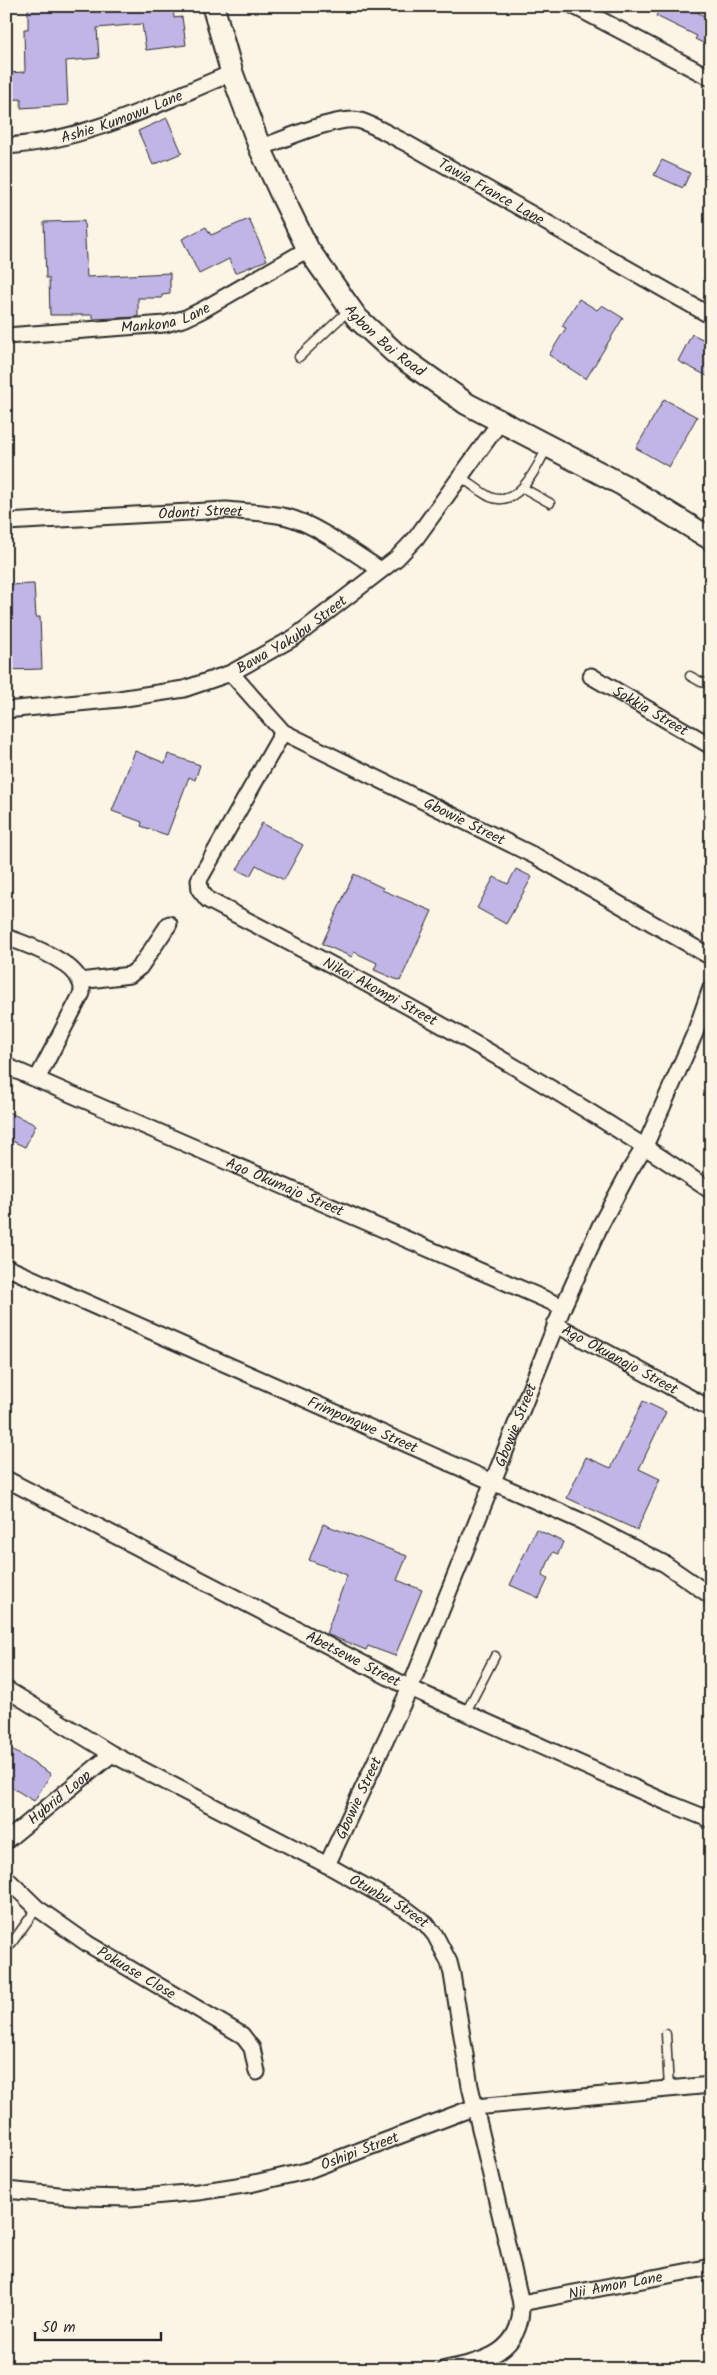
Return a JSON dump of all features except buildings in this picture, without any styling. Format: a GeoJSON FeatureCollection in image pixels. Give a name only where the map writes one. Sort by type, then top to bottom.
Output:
{"type":"FeatureCollection","features":[{"type":"Feature","properties":{"kind":"street","name":"Agbon Boi Road"},"geometry":{"type":"LineString","coordinates":[[213,6],[232,73],[260,148],[308,248],[350,309],[380,339],[412,366],[467,404],[623,485],[711,539]]}},
{"type":"Feature","properties":{"kind":"street"},"geometry":{"type":"LineString","coordinates":[[574,6],[711,78]]}},
{"type":"Feature","properties":{"kind":"street","name":"Ashie Kumowu Lane"},"geometry":{"type":"LineString","coordinates":[[6,146],[53,141],[96,128],[232,73]]}},
{"type":"Feature","properties":{"kind":"street","name":"Tawia France Lane"},"geometry":{"type":"LineString","coordinates":[[260,148],[337,121],[350,119],[361,121],[406,143],[711,316]]}},
{"type":"Feature","properties":{"kind":"street","name":"Mankona Lane"},"geometry":{"type":"LineString","coordinates":[[6,336],[164,324],[179,320],[204,309],[308,248]]}},
{"type":"Feature","properties":{"kind":"street","name":"Bawa Yakubu Street"},"geometry":{"type":"LineString","coordinates":[[6,710],[158,694],[192,687],[231,673],[296,637],[381,570],[416,538],[500,422]]}},
{"type":"Feature","properties":{"kind":"street","name":"Odonti Street"},"geometry":{"type":"LineString","coordinates":[[6,522],[226,510],[261,513],[288,517],[305,524],[381,570]]}},
{"type":"Feature","properties":{"kind":"street","name":"Gbowie Street"},"geometry":{"type":"LineString","coordinates":[[231,673],[283,732],[537,857],[711,957]]}},
{"type":"Feature","properties":{"kind":"street","name":"Sokkia Street"},"geometry":{"type":"LineString","coordinates":[[591,676],[711,746]]}},
{"type":"Feature","properties":{"kind":"street","name":"Nikoi Akompi Street"},"geometry":{"type":"LineString","coordinates":[[283,732],[199,880],[200,890],[208,900],[440,1023],[645,1146],[711,1191]]}},
{"type":"Feature","properties":{"kind":"street"},"geometry":{"type":"LineString","coordinates":[[80,981],[130,975],[140,967],[169,924]]}},
{"type":"Feature","properties":{"kind":"street"},"geometry":{"type":"LineString","coordinates":[[6,938],[33,947],[72,970],[80,981],[82,993],[37,1079]]}},
{"type":"Feature","properties":{"kind":"street","name":"Gbowie Street"},"geometry":{"type":"LineString","coordinates":[[327,1865],[410,1688],[555,1324],[600,1226],[645,1146],[695,1033],[711,988]]}},
{"type":"Feature","properties":{"kind":"street","name":"Ago Okumajo Street"},"geometry":{"type":"LineString","coordinates":[[6,1066],[563,1307]]}},
{"type":"Feature","properties":{"kind":"street","name":"Frimpongwe Street"},"geometry":{"type":"LineString","coordinates":[[6,1268],[581,1522],[664,1564],[711,1596]]}},
{"type":"Feature","properties":{"kind":"street","name":"Ago Okuanajo Street"},"geometry":{"type":"LineString","coordinates":[[555,1324],[711,1409]]}},
{"type":"Feature","properties":{"kind":"street","name":"Abetsewe Street"},"geometry":{"type":"LineString","coordinates":[[6,1479],[410,1688],[666,1802],[711,1820]]}},
{"type":"Feature","properties":{"kind":"street","name":"Otunbu Street"},"geometry":{"type":"LineString","coordinates":[[6,1689],[112,1754],[327,1865],[406,1909],[426,1924],[435,1935],[446,1955],[452,1974],[475,2107],[521,2303],[522,2320],[512,2340],[499,2353],[482,2361],[445,2369]]}},
{"type":"Feature","properties":{"kind":"street","name":"Hybrid Loop"},"geometry":{"type":"LineString","coordinates":[[6,1841],[112,1754]]}},
{"type":"Feature","properties":{"kind":"street","name":"Pokuase Close"},"geometry":{"type":"LineString","coordinates":[[6,1878],[37,1908],[88,1944],[242,2035],[252,2048],[257,2072]]}},
{"type":"Feature","properties":{"kind":"street","name":"Oshipi Street"},"geometry":{"type":"LineString","coordinates":[[6,2190],[80,2197],[130,2198],[198,2192],[250,2184],[306,2171],[475,2107],[711,2086]]}},
{"type":"Feature","properties":{"kind":"street","name":"Nii Amon Lane"},"geometry":{"type":"LineString","coordinates":[[521,2303],[711,2267]]}},
{"type":"Feature","properties":{"kind":"lane"},"geometry":{"type":"LineString","coordinates":[[299,357],[350,309]]}},
{"type":"Feature","properties":{"kind":"lane"},"geometry":{"type":"LineString","coordinates":[[461,477],[490,497],[500,499],[523,488],[548,446]]}},
{"type":"Feature","properties":{"kind":"lane"},"geometry":{"type":"LineString","coordinates":[[523,488],[550,503]]}},
{"type":"Feature","properties":{"kind":"lane"},"geometry":{"type":"LineString","coordinates":[[690,676],[701,682],[711,684]]}},
{"type":"Feature","properties":{"kind":"lane"},"geometry":{"type":"LineString","coordinates":[[466,1712],[495,1656]]}},
{"type":"Feature","properties":{"kind":"lane"},"geometry":{"type":"LineString","coordinates":[[6,1951],[37,1908]]}},
{"type":"Feature","properties":{"kind":"lane"},"geometry":{"type":"LineString","coordinates":[[666,2034],[669,2089]]}}]}
